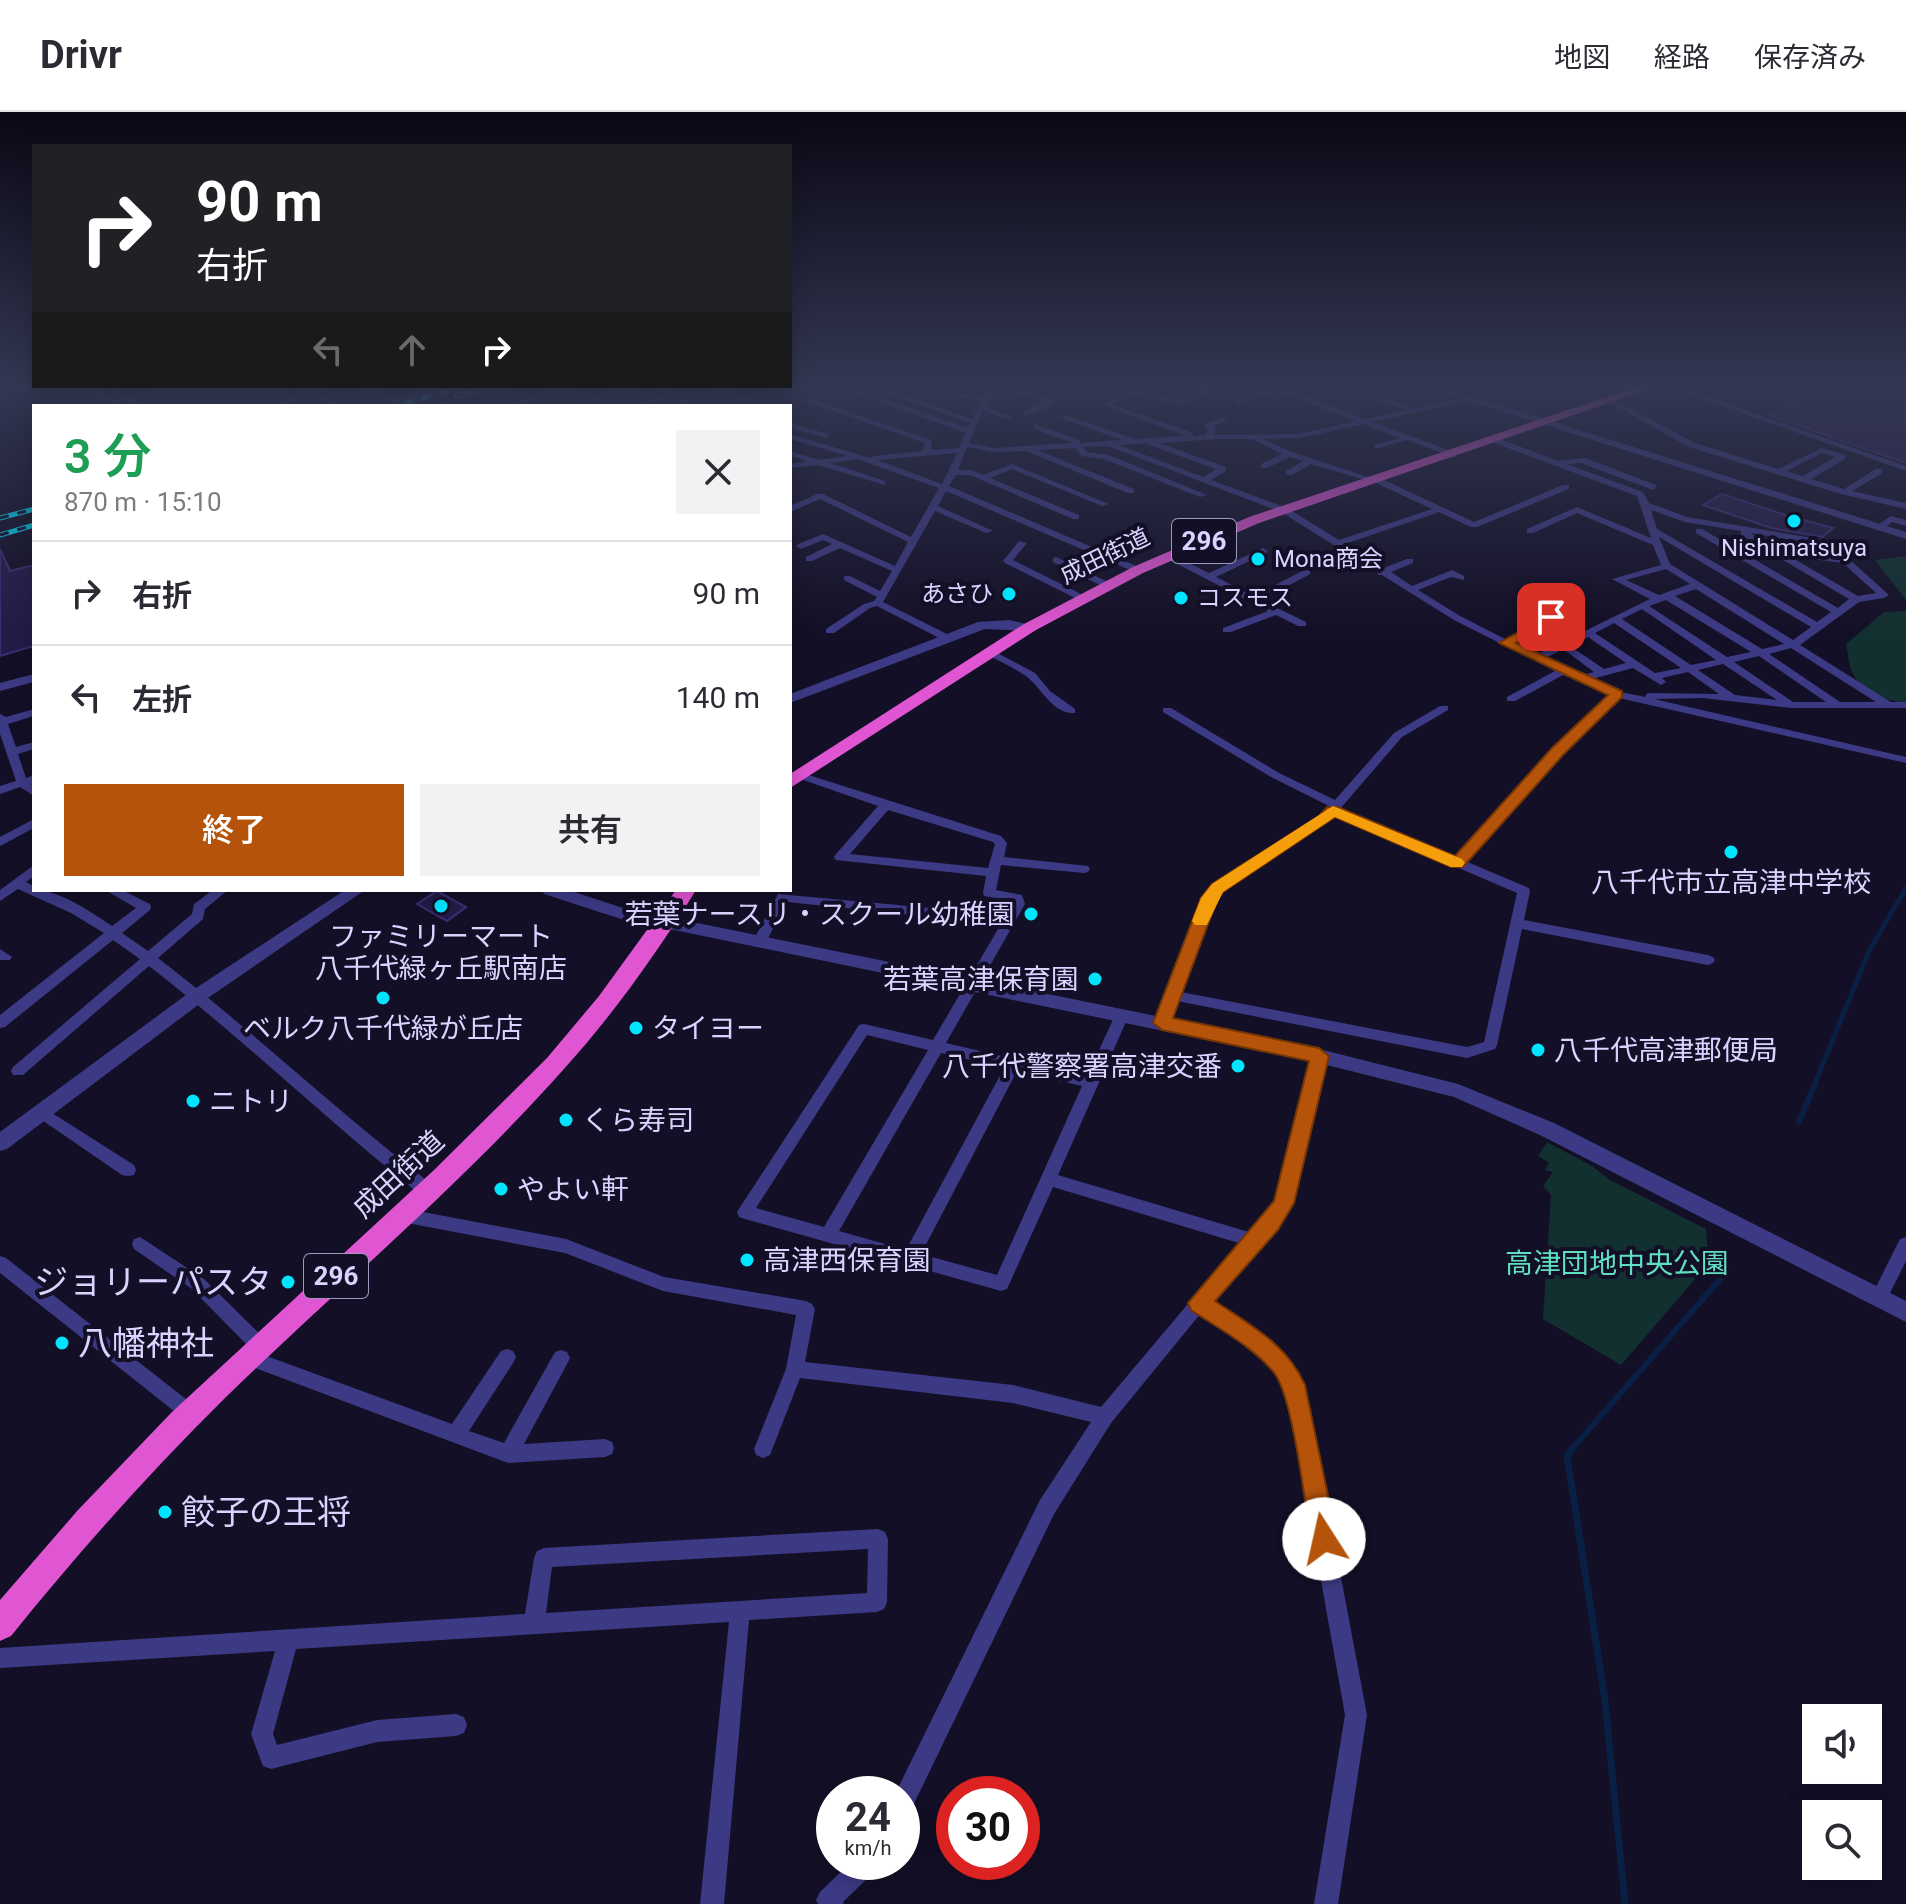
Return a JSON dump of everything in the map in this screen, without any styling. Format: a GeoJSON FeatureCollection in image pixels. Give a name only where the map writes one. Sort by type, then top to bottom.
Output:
{"type":"FeatureCollection","features":[{"type":"Feature","properties":{"kind":"highway","name":"成田街道"},"geometry":{"type":"LineString","coordinates":[[794,779],[1030,627],[1107,585],[1167,556],[1284,510],[1414,468]]}},
{"type":"Feature","properties":{"kind":"highway","name":"成田街道"},"geometry":{"type":"LineString","coordinates":[[0,1625],[121,1485],[190,1413],[428,1191],[555,1064],[600,1012],[685,892]]}},
{"type":"Feature","properties":{"kind":"street"},"geometry":{"type":"LineString","coordinates":[[834,468],[882,483]]}},
{"type":"Feature","properties":{"kind":"street"},"geometry":{"type":"LineString","coordinates":[[893,468],[944,486],[1138,570]]}},
{"type":"Feature","properties":{"kind":"street"},"geometry":{"type":"LineString","coordinates":[[948,468],[971,473],[1076,517]]}},
{"type":"Feature","properties":{"kind":"street"},"geometry":{"type":"LineString","coordinates":[[982,478],[1008,468]]}},
{"type":"Feature","properties":{"kind":"street"},"geometry":{"type":"LineString","coordinates":[[1016,468],[1105,504]]}},
{"type":"Feature","properties":{"kind":"street"},"geometry":{"type":"LineString","coordinates":[[1074,468],[1131,491]]}},
{"type":"Feature","properties":{"kind":"street"},"geometry":{"type":"LineString","coordinates":[[1133,468],[1203,495]]}},
{"type":"Feature","properties":{"kind":"street"},"geometry":{"type":"LineString","coordinates":[[1171,468],[1284,510],[1409,590],[1536,659],[1617,694],[1906,760]]}},
{"type":"Feature","properties":{"kind":"street"},"geometry":{"type":"LineString","coordinates":[[1204,480],[1223,469],[1219,468]]}},
{"type":"Feature","properties":{"kind":"street"},"geometry":{"type":"LineString","coordinates":[[1289,473],[1298,468]]}},
{"type":"Feature","properties":{"kind":"street"},"geometry":{"type":"LineString","coordinates":[[1332,468],[1375,480],[1474,525],[1566,487]]}},
{"type":"Feature","properties":{"kind":"street"},"geometry":{"type":"LineString","coordinates":[[1572,468],[1635,491],[1643,498],[1656,531],[1661,561],[1667,566],[1890,706]]}},
{"type":"Feature","properties":{"kind":"street"},"geometry":{"type":"LineString","coordinates":[[1602,468],[1653,487]]}},
{"type":"Feature","properties":{"kind":"street"},"geometry":{"type":"LineString","coordinates":[[1685,468],[1906,536]]}},
{"type":"Feature","properties":{"kind":"street"},"geometry":{"type":"LineString","coordinates":[[1768,468],[1844,492],[1906,506]]}},
{"type":"Feature","properties":{"kind":"street"},"geometry":{"type":"LineString","coordinates":[[1779,471],[1786,468]]}},
{"type":"Feature","properties":{"kind":"street"},"geometry":{"type":"LineString","coordinates":[[1804,479],[1824,468]]}},
{"type":"Feature","properties":{"kind":"street"},"geometry":{"type":"LineString","coordinates":[[830,631],[880,600],[953,470]]}},
{"type":"Feature","properties":{"kind":"street"},"geometry":{"type":"LineString","coordinates":[[1844,492],[1879,471]]}},
{"type":"Feature","properties":{"kind":"street"},"geometry":{"type":"LineString","coordinates":[[792,508],[820,496],[913,541]]}},
{"type":"Feature","properties":{"kind":"street"},"geometry":{"type":"LineString","coordinates":[[1892,504],[1906,496]]}},
{"type":"Feature","properties":{"kind":"street"},"geometry":{"type":"LineString","coordinates":[[1644,504],[1685,519],[1833,544],[1846,561],[1884,595],[1856,599],[1793,645],[1654,677]]}},
{"type":"Feature","properties":{"kind":"street"},"geometry":{"type":"LineString","coordinates":[[932,507],[989,531]]}},
{"type":"Feature","properties":{"kind":"street"},"geometry":{"type":"LineString","coordinates":[[1337,544],[1436,510]]}},
{"type":"Feature","properties":{"kind":"street"},"geometry":{"type":"LineString","coordinates":[[1530,531],[1577,510],[1658,544]]}},
{"type":"Feature","properties":{"kind":"street"},"geometry":{"type":"LineString","coordinates":[[1879,528],[1891,519],[1906,523]]}},
{"type":"Feature","properties":{"kind":"street"},"geometry":{"type":"LineString","coordinates":[[1670,540],[1728,526],[1856,599]]}},
{"type":"Feature","properties":{"kind":"street"},"geometry":{"type":"LineString","coordinates":[[1656,531],[1818,627]]}},
{"type":"Feature","properties":{"kind":"street"},"geometry":{"type":"LineString","coordinates":[[1699,531],[1838,612]]}},
{"type":"Feature","properties":{"kind":"street"},"geometry":{"type":"LineString","coordinates":[[801,546],[823,537],[897,570]]}},
{"type":"Feature","properties":{"kind":"street"},"geometry":{"type":"LineString","coordinates":[[1022,543],[1008,561],[1082,598]]}},
{"type":"Feature","properties":{"kind":"street"},"geometry":{"type":"LineString","coordinates":[[809,559],[840,544]]}},
{"type":"Feature","properties":{"kind":"street"},"geometry":{"type":"LineString","coordinates":[[1209,577],[1263,551]]}},
{"type":"Feature","properties":{"kind":"street"},"geometry":{"type":"LineString","coordinates":[[1782,555],[1789,553],[1846,561]]}},
{"type":"Feature","properties":{"kind":"street"},"geometry":{"type":"LineString","coordinates":[[1167,556],[1302,624]]}},
{"type":"Feature","properties":{"kind":"street"},"geometry":{"type":"LineString","coordinates":[[1056,560],[1107,585]]}},
{"type":"Feature","properties":{"kind":"street"},"geometry":{"type":"LineString","coordinates":[[1381,573],[1410,561]]}},
{"type":"Feature","properties":{"kind":"street"},"geometry":{"type":"LineString","coordinates":[[1667,566],[1617,579],[1663,598],[1761,653],[1839,707]]}},
{"type":"Feature","properties":{"kind":"street"},"geometry":{"type":"LineString","coordinates":[[1253,600],[1307,572]]}},
{"type":"Feature","properties":{"kind":"street"},"geometry":{"type":"LineString","coordinates":[[1409,590],[1452,573],[1461,578]]}},
{"type":"Feature","properties":{"kind":"street"},"geometry":{"type":"LineString","coordinates":[[847,578],[949,639]]}},
{"type":"Feature","properties":{"kind":"street"},"geometry":{"type":"LineString","coordinates":[[1536,659],[1642,605],[1697,585]]}},
{"type":"Feature","properties":{"kind":"street"},"geometry":{"type":"LineString","coordinates":[[1642,605],[1791,705]]}},
{"type":"Feature","properties":{"kind":"street"},"geometry":{"type":"LineString","coordinates":[[1227,630],[1276,611]]}},
{"type":"Feature","properties":{"kind":"street"},"geometry":{"type":"LineString","coordinates":[[1505,643],[1551,617],[1541,614]]}},
{"type":"Feature","properties":{"kind":"street"},"geometry":{"type":"LineString","coordinates":[[1615,619],[1734,699]]}},
{"type":"Feature","properties":{"kind":"street"},"geometry":{"type":"LineString","coordinates":[[792,698],[983,625],[1030,627]]}},
{"type":"Feature","properties":{"kind":"street"},"geometry":{"type":"LineString","coordinates":[[1589,633],[1680,695]]}},
{"type":"Feature","properties":{"kind":"street"},"geometry":{"type":"LineString","coordinates":[[1563,645],[1602,673]]}},
{"type":"Feature","properties":{"kind":"street"},"geometry":{"type":"LineString","coordinates":[[990,652],[1031,675],[1046,693],[1071,711]]}},
{"type":"Feature","properties":{"kind":"street"},"geometry":{"type":"LineString","coordinates":[[1581,679],[1635,664]]}},
{"type":"Feature","properties":{"kind":"street"},"geometry":{"type":"LineString","coordinates":[[1511,699],[1562,671]]}},
{"type":"Feature","properties":{"kind":"street"},"geometry":{"type":"LineString","coordinates":[[0,687],[32,679]]}},
{"type":"Feature","properties":{"kind":"street"},"geometry":{"type":"LineString","coordinates":[[1457,863],[1558,752],[1617,694]]}},
{"type":"Feature","properties":{"kind":"street"},"geometry":{"type":"LineString","coordinates":[[1638,699],[1680,695],[1791,705],[1906,705]]}},
{"type":"Feature","properties":{"kind":"street"},"geometry":{"type":"LineString","coordinates":[[1162,1023],[1210,898],[1218,888],[1325,819],[1398,735],[1444,708]]}},
{"type":"Feature","properties":{"kind":"street"},"geometry":{"type":"LineString","coordinates":[[1167,710],[1334,808],[1524,891],[1490,1045],[1467,1053],[1173,995]]}},
{"type":"Feature","properties":{"kind":"street"},"geometry":{"type":"LineString","coordinates":[[0,790],[28,781],[1,719],[32,712]]}},
{"type":"Feature","properties":{"kind":"street"},"geometry":{"type":"LineString","coordinates":[[13,752],[32,746]]}},
{"type":"Feature","properties":{"kind":"street"},"geometry":{"type":"LineString","coordinates":[[794,779],[997,839],[1001,843],[989,893],[1017,898],[1019,904],[828,1235]]}},
{"type":"Feature","properties":{"kind":"street"},"geometry":{"type":"LineString","coordinates":[[886,805],[840,857],[1084,869]]}},
{"type":"Feature","properties":{"kind":"street"},"geometry":{"type":"LineString","coordinates":[[0,842],[32,827]]}},
{"type":"Feature","properties":{"kind":"street"},"geometry":{"type":"LineString","coordinates":[[0,897],[32,871]]}},
{"type":"Feature","properties":{"kind":"street"},"geometry":{"type":"LineString","coordinates":[[17,883],[32,890]]}},
{"type":"Feature","properties":{"kind":"street"},"geometry":{"type":"LineString","coordinates":[[36,892],[92,918],[146,958],[383,1157],[428,1191]]}},
{"type":"Feature","properties":{"kind":"street"},"geometry":{"type":"LineString","coordinates":[[0,1023],[145,907],[115,892]]}},
{"type":"Feature","properties":{"kind":"street"},"geometry":{"type":"LineString","coordinates":[[18,1071],[198,916],[199,907],[219,892]]}},
{"type":"Feature","properties":{"kind":"street"},"geometry":{"type":"LineString","coordinates":[[0,1143],[196,997],[354,892]]}},
{"type":"Feature","properties":{"kind":"street"},"geometry":{"type":"LineString","coordinates":[[556,892],[589,904],[664,922],[1319,1056],[1458,1091],[1547,1129],[1906,1312]]}},
{"type":"Feature","properties":{"kind":"street"},"geometry":{"type":"LineString","coordinates":[[760,941],[783,897],[1010,920]]}},
{"type":"Feature","properties":{"kind":"street"},"geometry":{"type":"LineString","coordinates":[[1516,923],[1708,960]]}},
{"type":"Feature","properties":{"kind":"street"},"geometry":{"type":"LineString","coordinates":[[1092,1083],[864,1029],[745,1212],[1001,1284],[1049,1179],[1092,1083],[1122,1015]]}},
{"type":"Feature","properties":{"kind":"street"},"geometry":{"type":"LineString","coordinates":[[916,1776],[1047,1507],[1105,1417],[1284,1203],[1319,1056]]}},
{"type":"Feature","properties":{"kind":"street"},"geometry":{"type":"LineString","coordinates":[[910,1259],[1013,1064]]}},
{"type":"Feature","properties":{"kind":"street"},"geometry":{"type":"LineString","coordinates":[[41,1112],[128,1170]]}},
{"type":"Feature","properties":{"kind":"street"},"geometry":{"type":"LineString","coordinates":[[1049,1179],[1255,1241]]}},
{"type":"Feature","properties":{"kind":"street"},"geometry":{"type":"LineString","coordinates":[[402,1215],[566,1246],[663,1284],[806,1309],[795,1369],[763,1449]]}},
{"type":"Feature","properties":{"kind":"street"},"geometry":{"type":"LineString","coordinates":[[140,1244],[198,1284],[254,1352],[508,1454],[605,1448]]}},
{"type":"Feature","properties":{"kind":"street"},"geometry":{"type":"LineString","coordinates":[[1879,1298],[1906,1244]]}},
{"type":"Feature","properties":{"kind":"street"},"geometry":{"type":"LineString","coordinates":[[0,1263],[190,1413]]}},
{"type":"Feature","properties":{"kind":"street"},"geometry":{"type":"LineString","coordinates":[[1199,1303],[1270,1352],[1285,1369],[1293,1385],[1304,1431],[1356,1715],[1326,1904]]}},
{"type":"Feature","properties":{"kind":"street"},"geometry":{"type":"LineString","coordinates":[[456,1435],[507,1357]]}},
{"type":"Feature","properties":{"kind":"street"},"geometry":{"type":"LineString","coordinates":[[508,1454],[561,1358]]}},
{"type":"Feature","properties":{"kind":"street"},"geometry":{"type":"LineString","coordinates":[[795,1369],[1013,1394],[1105,1417]]}},
{"type":"Feature","properties":{"kind":"street"},"geometry":{"type":"LineString","coordinates":[[0,1658],[877,1602],[878,1539],[544,1558],[534,1623]]}},
{"type":"Feature","properties":{"kind":"street"},"geometry":{"type":"LineString","coordinates":[[712,1904],[740,1609]]}},
{"type":"Feature","properties":{"kind":"street"},"geometry":{"type":"LineString","coordinates":[[289,1639],[262,1734],[271,1758],[377,1731],[456,1725]]}},
{"type":"Feature","properties":{"kind":"street"},"geometry":{"type":"LineString","coordinates":[[827,1903],[850,1880]]}},
{"type":"Feature","properties":{"kind":"green space"},"geometry":{"type":"Polygon","coordinates":[[[1906,556],[1906,600],[1875,560],[1906,556]]]}},
{"type":"Feature","properties":{"kind":"green space"},"geometry":{"type":"Polygon","coordinates":[[[1906,611],[1906,702],[1899,702],[1882,698],[1860,684],[1851,670],[1846,644],[1884,612],[1906,611]]]}},
{"type":"Feature","properties":{"kind":"green space","name":"高津団地中央公園"},"geometry":{"type":"Polygon","coordinates":[[[1547,1142],[1592,1166],[1610,1180],[1706,1229],[1709,1263],[1621,1365],[1543,1319],[1551,1195],[1543,1186],[1553,1172],[1545,1170],[1549,1163],[1538,1156],[1547,1142]]]}},
{"type":"Feature","properties":{"kind":"building"},"geometry":{"type":"Polygon","coordinates":[[[1722,494],[1833,528],[1823,537],[1771,528],[1703,505],[1722,494]]]}},
{"type":"Feature","properties":{"kind":"building"},"geometry":{"type":"Polygon","coordinates":[[[0,549],[10,571],[32,566],[32,647],[0,656],[0,549]]]}},
{"type":"Feature","properties":{"kind":"building","name":"ファミリーマート 八千代緑ヶ丘駅南店"},"geometry":{"type":"Polygon","coordinates":[[[439,892],[466,907],[447,921],[417,904],[439,892]]]}},
{"type":"Feature","properties":{"kind":"waterway"},"geometry":{"type":"LineString","coordinates":[[1814,1086],[1869,951],[1906,888]]}},
{"type":"Feature","properties":{"kind":"waterway"},"geometry":{"type":"LineString","coordinates":[[1799,1122],[1815,1084]]}},
{"type":"Feature","properties":{"kind":"waterway"},"geometry":{"type":"LineString","coordinates":[[1572,1449],[1728,1270]]}},
{"type":"Feature","properties":{"kind":"waterway"},"geometry":{"type":"LineString","coordinates":[[1574,1447],[1567,1456],[1605,1700],[1625,1904]]}},
{"type":"Feature","properties":{"kind":"railway"},"geometry":{"type":"LineString","coordinates":[[0,518],[32,510]]}},
{"type":"Feature","properties":{"kind":"railway"},"geometry":{"type":"LineString","coordinates":[[0,535],[32,526]]}},
{"type":"Feature","properties":{"kind":"slow traffic"},"geometry":{"type":"LineString","coordinates":[[1201,921],[1210,898],[1218,888],[1325,819],[1333,810],[1457,863]]}},
{"type":"Feature","properties":{"kind":"place","name":"Nishimatsuya"},"geometry":{"type":"Point","coordinates":[1794,521]}},
{"type":"Feature","properties":{"kind":"place","name":"Mona商会"},"geometry":{"type":"Point","coordinates":[1258,559]}},
{"type":"Feature","properties":{"kind":"place","name":"あさひ"},"geometry":{"type":"Point","coordinates":[1009,594]}},
{"type":"Feature","properties":{"kind":"place","name":"コスモス"},"geometry":{"type":"Point","coordinates":[1181,598]}},
{"type":"Feature","properties":{"kind":"place","name":"八千代市立高津中学校"},"geometry":{"type":"Point","coordinates":[1731,852]}},
{"type":"Feature","properties":{"kind":"place","name":"ファミリーマート 八千代緑ヶ丘駅南店"},"geometry":{"type":"Point","coordinates":[441,906]}},
{"type":"Feature","properties":{"kind":"place","name":"若葉ナースリ・スクール幼稚園"},"geometry":{"type":"Point","coordinates":[1031,914]}},
{"type":"Feature","properties":{"kind":"place","name":"若葉高津保育園"},"geometry":{"type":"Point","coordinates":[1095,979]}},
{"type":"Feature","properties":{"kind":"place","name":"ベルク八千代緑が丘店"},"geometry":{"type":"Point","coordinates":[383,998]}},
{"type":"Feature","properties":{"kind":"place","name":"タイヨー"},"geometry":{"type":"Point","coordinates":[636,1028]}},
{"type":"Feature","properties":{"kind":"place","name":"八千代高津郵便局"},"geometry":{"type":"Point","coordinates":[1538,1050]}},
{"type":"Feature","properties":{"kind":"place","name":"八千代警察署高津交番"},"geometry":{"type":"Point","coordinates":[1238,1066]}},
{"type":"Feature","properties":{"kind":"place","name":"ニトリ"},"geometry":{"type":"Point","coordinates":[193,1101]}},
{"type":"Feature","properties":{"kind":"place","name":"くら寿司"},"geometry":{"type":"Point","coordinates":[566,1120]}},
{"type":"Feature","properties":{"kind":"place","name":"やよい軒"},"geometry":{"type":"Point","coordinates":[501,1189]}},
{"type":"Feature","properties":{"kind":"place","name":"高津西保育園"},"geometry":{"type":"Point","coordinates":[747,1260]}},
{"type":"Feature","properties":{"kind":"place","name":"ジョリーパスタ"},"geometry":{"type":"Point","coordinates":[288,1282]}},
{"type":"Feature","properties":{"kind":"place","name":"八幡神社"},"geometry":{"type":"Point","coordinates":[62,1343]}},
{"type":"Feature","properties":{"kind":"place","name":"餃子の王将"},"geometry":{"type":"Point","coordinates":[165,1512]}},
{"type":"Feature","properties":{"kind":"route"},"geometry":{"type":"LineString","coordinates":[[1324,1539],[1304,1431],[1293,1385],[1285,1369],[1270,1352],[1199,1303],[1271,1224],[1284,1203],[1294,1172],[1319,1056],[1162,1023],[1210,898],[1218,888],[1325,819],[1333,810],[1457,863],[1558,752],[1617,694],[1505,643],[1551,617]]}}]}
